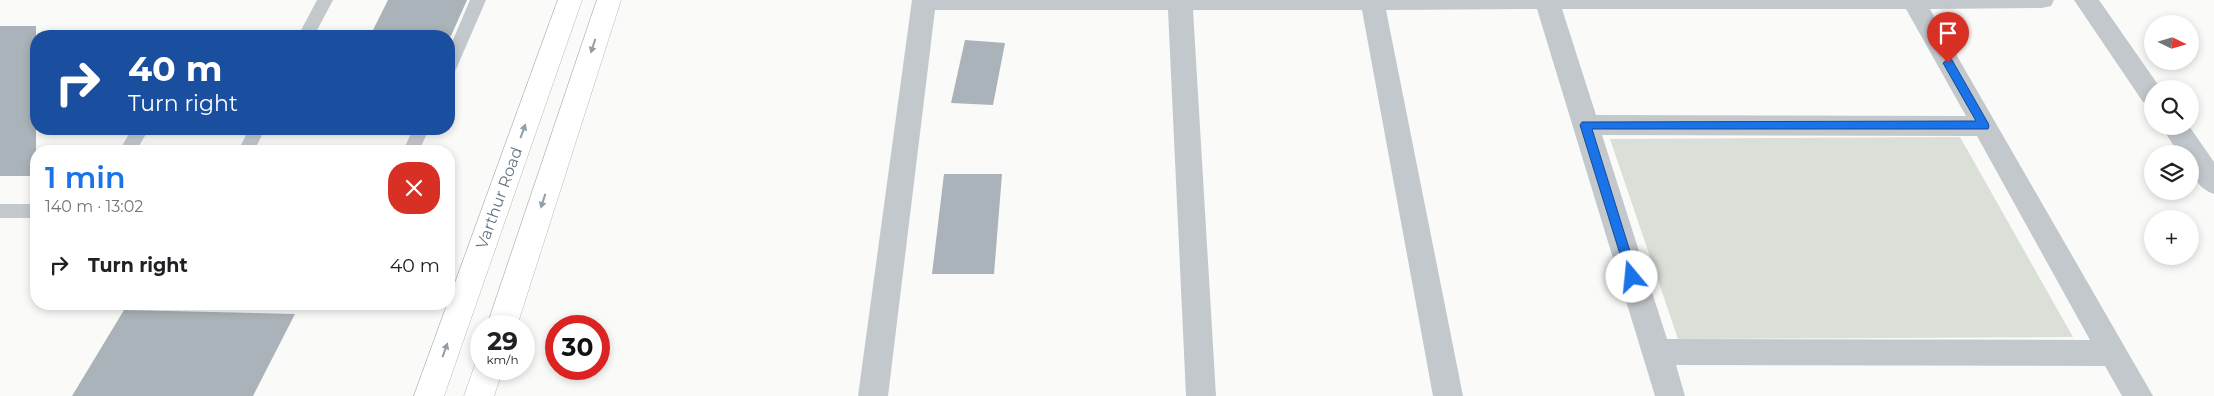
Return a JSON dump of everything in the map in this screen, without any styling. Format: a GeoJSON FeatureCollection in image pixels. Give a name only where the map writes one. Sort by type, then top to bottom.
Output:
{"type":"FeatureCollection","features":[{"type":"Feature","properties":{"kind":"main road","name":"Varthur Road"},"geometry":{"type":"LineString","coordinates":[[429,396],[570,0]]}},
{"type":"Feature","properties":{"kind":"main road"},"geometry":{"type":"LineString","coordinates":[[506,315],[609,0]]}},
{"type":"Feature","properties":{"kind":"main road"},"geometry":{"type":"LineString","coordinates":[[479,396],[484,380]]}},
{"type":"Feature","properties":{"kind":"street"},"geometry":{"type":"LineString","coordinates":[[1372,0],[1448,396]]}},
{"type":"Feature","properties":{"kind":"street"},"geometry":{"type":"LineString","coordinates":[[1912,0],[2138,396]]}},
{"type":"Feature","properties":{"kind":"street"},"geometry":{"type":"LineString","coordinates":[[873,396],[924,1],[2042,0]]}},
{"type":"Feature","properties":{"kind":"street"},"geometry":{"type":"LineString","coordinates":[[2086,0],[2144,83]]}},
{"type":"Feature","properties":{"kind":"street"},"geometry":{"type":"LineString","coordinates":[[1547,1],[1670,396]]}},
{"type":"Feature","properties":{"kind":"street"},"geometry":{"type":"LineString","coordinates":[[1180,2],[1201,396]]}},
{"type":"Feature","properties":{"kind":"street"},"geometry":{"type":"LineString","coordinates":[[1586,125],[1984,126]]}},
{"type":"Feature","properties":{"kind":"street"},"geometry":{"type":"LineString","coordinates":[[2180,135],[2214,183]]}},
{"type":"Feature","properties":{"kind":"street"},"geometry":{"type":"LineString","coordinates":[[1656,352],[2114,353]]}},
{"type":"Feature","properties":{"kind":"lane"},"geometry":{"type":"LineString","coordinates":[[309,30],[325,0]]}},
{"type":"Feature","properties":{"kind":"lane"},"geometry":{"type":"LineString","coordinates":[[455,53],[478,0]]}},
{"type":"Feature","properties":{"kind":"lane"},"geometry":{"type":"LineString","coordinates":[[0,210],[30,211]]}},
{"type":"Feature","properties":{"kind":"shaded area"},"geometry":{"type":"Polygon","coordinates":[[[1960,137],[2073,337],[1678,339],[1610,139],[1960,137]]]}},
{"type":"Feature","properties":{"kind":"building"},"geometry":{"type":"Polygon","coordinates":[[[388,0],[467,0],[454,30],[373,30],[388,0]]]}},
{"type":"Feature","properties":{"kind":"building"},"geometry":{"type":"Polygon","coordinates":[[[0,26],[36,26],[36,30],[30,30],[30,135],[36,135],[36,145],[30,145],[30,176],[0,176],[0,26]]]}},
{"type":"Feature","properties":{"kind":"building"},"geometry":{"type":"Polygon","coordinates":[[[965,40],[1005,43],[993,105],[951,103],[965,40]]]}},
{"type":"Feature","properties":{"kind":"building"},"geometry":{"type":"Polygon","coordinates":[[[944,174],[1002,174],[994,274],[932,274],[944,174]]]}},
{"type":"Feature","properties":{"kind":"building"},"geometry":{"type":"Polygon","coordinates":[[[124,310],[295,314],[253,396],[72,396],[124,310]]]}},
{"type":"Feature","properties":{"kind":"route"},"geometry":{"type":"LineString","coordinates":[[1632,277],[1586,125],[1984,126],[1948,63]]}}]}
